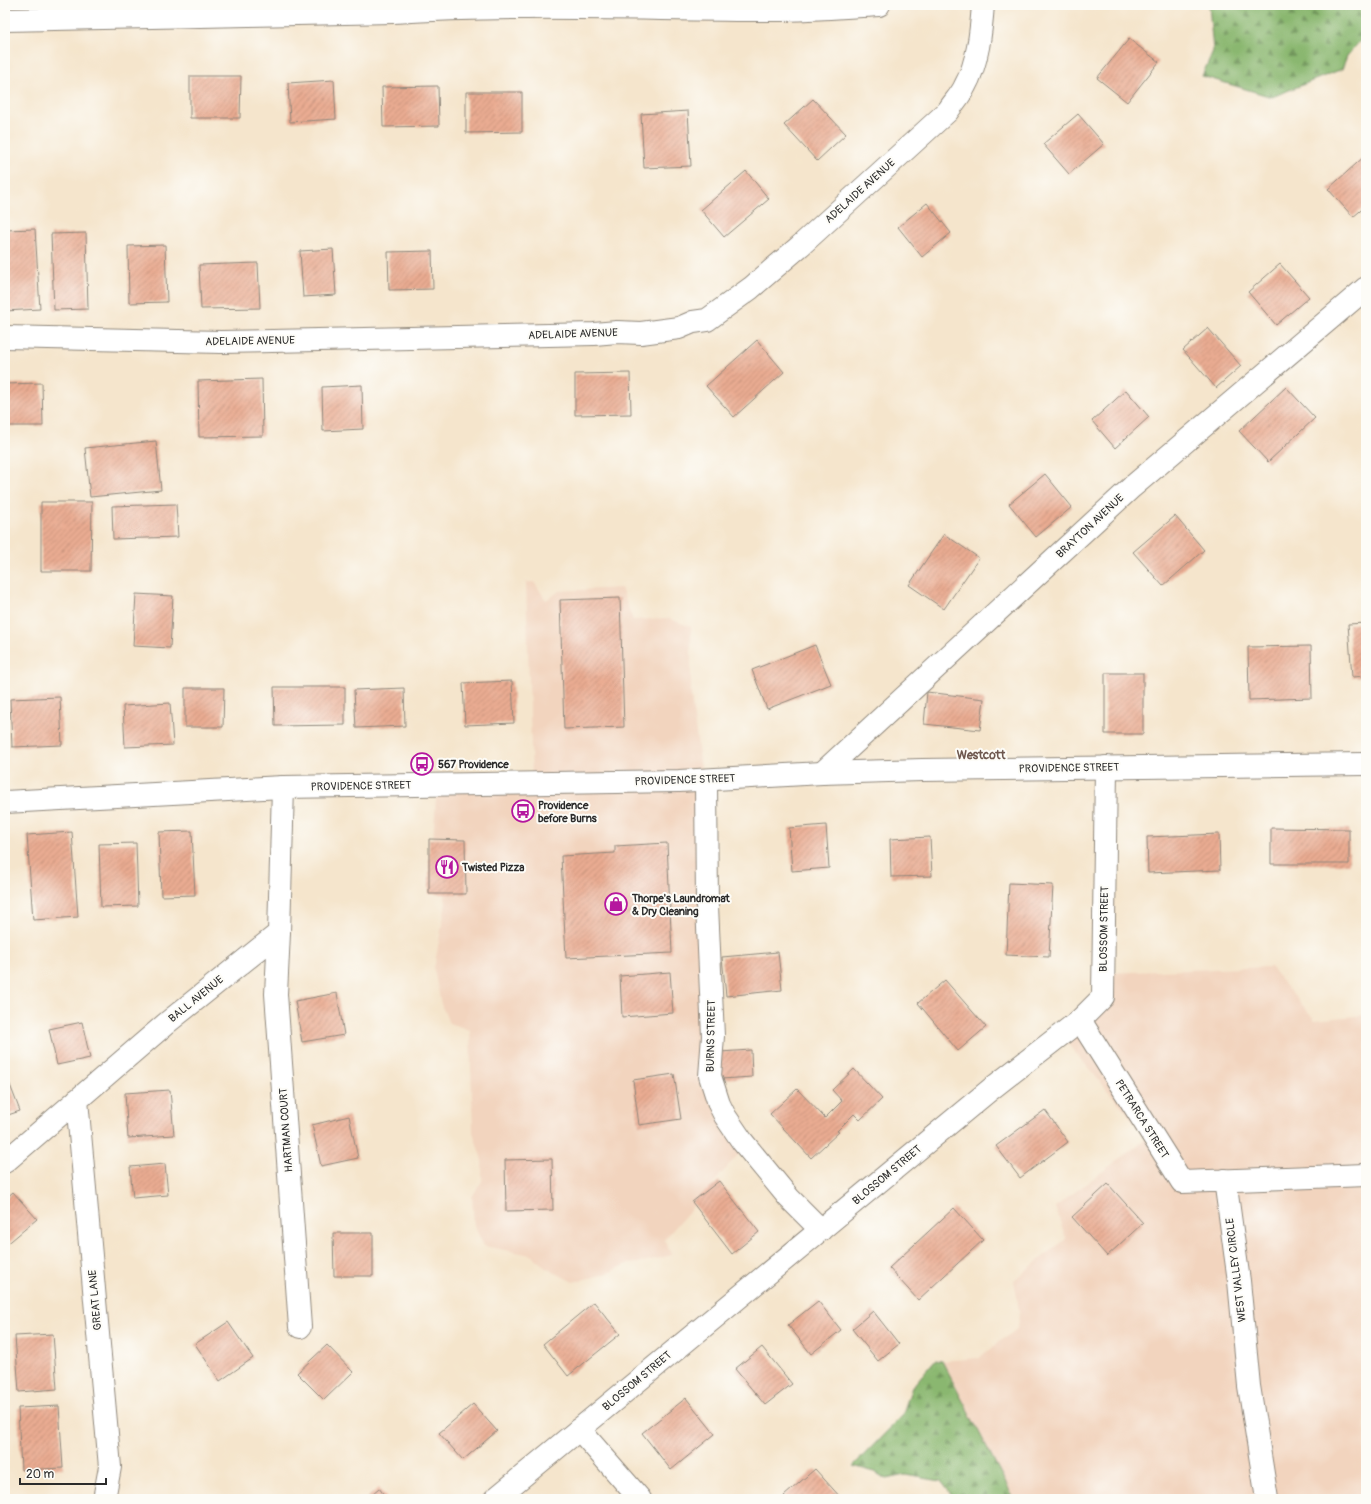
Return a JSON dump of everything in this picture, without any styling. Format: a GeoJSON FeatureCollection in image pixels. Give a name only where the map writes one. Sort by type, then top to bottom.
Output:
{"type":"FeatureCollection","features":[{"type":"Feature","properties":{"kind":"street"},"geometry":{"type":"LineString","coordinates":[[5,20],[385,12],[443,9],[649,8],[778,10],[879,5]]}},
{"type":"Feature","properties":{"kind":"street","name":"ADELAIDE AVENUE"},"geometry":{"type":"LineString","coordinates":[[5,337],[221,342],[617,332],[641,333],[679,328],[693,322],[707,320],[751,288],[800,246],[948,111],[965,87],[971,73],[976,57],[983,5]]}},
{"type":"Feature","properties":{"kind":"street","name":"BRAYTON AVENUE"},"geometry":{"type":"LineString","coordinates":[[822,773],[1132,487],[1366,288]]}},
{"type":"Feature","properties":{"kind":"street","name":"PROVIDENCE STREET"},"geometry":{"type":"LineString","coordinates":[[5,802],[283,788],[706,780],[822,773],[1366,764]]}},
{"type":"Feature","properties":{"kind":"street","name":"BLOSSOM STREET"},"geometry":{"type":"LineString","coordinates":[[495,1499],[991,1089],[1080,1020],[1103,997],[1106,768]]}},
{"type":"Feature","properties":{"kind":"street","name":"BURNS STREET"},"geometry":{"type":"LineString","coordinates":[[706,780],[707,906],[713,1036],[710,1076],[718,1104],[742,1141],[789,1198],[821,1230]]}},
{"type":"Feature","properties":{"kind":"street"},"geometry":{"type":"LineString","coordinates":[[279,933],[283,788]]}},
{"type":"Feature","properties":{"kind":"street","name":"BALL AVENUE"},"geometry":{"type":"LineString","coordinates":[[5,1162],[168,1022],[279,933]]}},
{"type":"Feature","properties":{"kind":"street","name":"HARTMAN COURT"},"geometry":{"type":"LineString","coordinates":[[279,933],[276,994],[300,1327]]}},
{"type":"Feature","properties":{"kind":"street","name":"PETRARCA STREET"},"geometry":{"type":"LineString","coordinates":[[1080,1020],[1182,1182],[1225,1180]]}},
{"type":"Feature","properties":{"kind":"street","name":"GREAT LANE"},"geometry":{"type":"LineString","coordinates":[[77,1100],[110,1467],[104,1499]]}},
{"type":"Feature","properties":{"kind":"street"},"geometry":{"type":"LineString","coordinates":[[1225,1180],[1366,1174]]}},
{"type":"Feature","properties":{"kind":"street","name":"WEST VALLEY CIRCLE"},"geometry":{"type":"LineString","coordinates":[[1225,1180],[1239,1281],[1249,1386],[1268,1499]]}},
{"type":"Feature","properties":{"kind":"street"},"geometry":{"type":"LineString","coordinates":[[580,1429],[640,1499]]}},
{"type":"Feature","properties":{"kind":"shaded area"},"geometry":{"type":"Polygon","coordinates":[[[526,582],[534,582],[546,600],[560,591],[621,588],[633,620],[667,618],[691,627],[691,697],[702,775],[707,1074],[743,1149],[664,1240],[672,1255],[627,1264],[606,1274],[573,1282],[546,1268],[531,1255],[484,1246],[474,1225],[472,1197],[482,1181],[482,1160],[473,1132],[470,1030],[449,1023],[441,1004],[434,969],[446,903],[433,841],[437,787],[532,778],[526,582]]]}},
{"type":"Feature","properties":{"kind":"shaded area"},"geometry":{"type":"Polygon","coordinates":[[[1270,967],[1315,1020],[1366,1015],[1366,1499],[1014,1499],[942,1361],[978,1358],[1017,1329],[1020,1316],[1014,1280],[1066,1239],[1055,1207],[1146,1139],[1140,1128],[1066,1042],[1105,973],[1270,967]]]}},
{"type":"Feature","properties":{"kind":"green space"},"geometry":{"type":"Polygon","coordinates":[[[1209,5],[1366,5],[1366,34],[1347,56],[1342,69],[1272,97],[1202,76],[1213,51],[1209,5]]]}},
{"type":"Feature","properties":{"kind":"green space"},"geometry":{"type":"Polygon","coordinates":[[[935,1360],[942,1361],[1014,1499],[955,1499],[941,1481],[905,1475],[886,1479],[875,1472],[853,1466],[902,1416],[912,1387],[935,1360]]]}},
{"type":"Feature","properties":{"kind":"building"},"geometry":{"type":"Polygon","coordinates":[[[1129,39],[1159,62],[1127,102],[1097,78],[1129,39]]]}},
{"type":"Feature","properties":{"kind":"building"},"geometry":{"type":"Polygon","coordinates":[[[190,76],[241,76],[240,118],[190,118],[190,76]]]}},
{"type":"Feature","properties":{"kind":"building"},"geometry":{"type":"Polygon","coordinates":[[[334,80],[336,119],[290,122],[288,83],[334,80]]]}},
{"type":"Feature","properties":{"kind":"building"},"geometry":{"type":"Polygon","coordinates":[[[438,86],[439,126],[383,127],[382,87],[438,86]]]}},
{"type":"Feature","properties":{"kind":"building"},"geometry":{"type":"Polygon","coordinates":[[[466,92],[522,92],[522,132],[466,133],[466,92]]]}},
{"type":"Feature","properties":{"kind":"building"},"geometry":{"type":"Polygon","coordinates":[[[813,99],[846,134],[817,161],[784,125],[813,99]]]}},
{"type":"Feature","properties":{"kind":"building"},"geometry":{"type":"Polygon","coordinates":[[[688,111],[691,166],[644,168],[641,114],[688,111]]]}},
{"type":"Feature","properties":{"kind":"building"},"geometry":{"type":"Polygon","coordinates":[[[1078,114],[1104,144],[1069,174],[1043,144],[1078,114]]]}},
{"type":"Feature","properties":{"kind":"building"},"geometry":{"type":"Polygon","coordinates":[[[1366,155],[1366,206],[1353,217],[1328,189],[1366,155]]]}},
{"type":"Feature","properties":{"kind":"building"},"geometry":{"type":"Polygon","coordinates":[[[746,171],[769,199],[724,237],[701,210],[746,171]]]}},
{"type":"Feature","properties":{"kind":"building"},"geometry":{"type":"Polygon","coordinates":[[[927,203],[951,233],[922,257],[898,227],[927,203]]]}},
{"type":"Feature","properties":{"kind":"building"},"geometry":{"type":"Polygon","coordinates":[[[35,229],[40,309],[5,311],[5,230],[35,229]]]}},
{"type":"Feature","properties":{"kind":"building"},"geometry":{"type":"Polygon","coordinates":[[[86,233],[88,309],[54,310],[51,234],[86,233]]]}},
{"type":"Feature","properties":{"kind":"building"},"geometry":{"type":"Polygon","coordinates":[[[165,245],[167,302],[129,303],[128,246],[165,245]]]}},
{"type":"Feature","properties":{"kind":"building"},"geometry":{"type":"Polygon","coordinates":[[[333,249],[336,295],[303,297],[300,251],[333,249]]]}},
{"type":"Feature","properties":{"kind":"building"},"geometry":{"type":"Polygon","coordinates":[[[432,251],[433,289],[389,290],[388,252],[432,251]]]}},
{"type":"Feature","properties":{"kind":"building"},"geometry":{"type":"Polygon","coordinates":[[[258,263],[260,308],[201,309],[199,265],[258,263]]]}},
{"type":"Feature","properties":{"kind":"building"},"geometry":{"type":"Polygon","coordinates":[[[1280,264],[1309,297],[1276,325],[1248,292],[1280,264]]]}},
{"type":"Feature","properties":{"kind":"building"},"geometry":{"type":"Polygon","coordinates":[[[1208,328],[1241,366],[1216,388],[1183,350],[1208,328]]]}},
{"type":"Feature","properties":{"kind":"building"},"geometry":{"type":"Polygon","coordinates":[[[757,340],[784,372],[734,417],[706,386],[757,340]]]}},
{"type":"Feature","properties":{"kind":"building"},"geometry":{"type":"Polygon","coordinates":[[[630,373],[631,414],[575,415],[575,374],[630,373]]]}},
{"type":"Feature","properties":{"kind":"building"},"geometry":{"type":"Polygon","coordinates":[[[262,379],[263,436],[199,437],[198,381],[262,379]]]}},
{"type":"Feature","properties":{"kind":"building"},"geometry":{"type":"Polygon","coordinates":[[[42,383],[43,426],[5,426],[5,384],[42,383]]]}},
{"type":"Feature","properties":{"kind":"building"},"geometry":{"type":"Polygon","coordinates":[[[362,385],[363,429],[323,431],[322,387],[362,385]]]}},
{"type":"Feature","properties":{"kind":"building"},"geometry":{"type":"Polygon","coordinates":[[[1286,387],[1315,418],[1268,462],[1239,431],[1286,387]]]}},
{"type":"Feature","properties":{"kind":"building"},"geometry":{"type":"Polygon","coordinates":[[[1126,390],[1149,417],[1115,448],[1092,421],[1126,390]]]}},
{"type":"Feature","properties":{"kind":"building"},"geometry":{"type":"Polygon","coordinates":[[[156,441],[161,490],[90,497],[85,448],[156,441]]]}},
{"type":"Feature","properties":{"kind":"building"},"geometry":{"type":"Polygon","coordinates":[[[1045,474],[1072,507],[1036,537],[1009,504],[1045,474]]]}},
{"type":"Feature","properties":{"kind":"building"},"geometry":{"type":"Polygon","coordinates":[[[41,502],[92,502],[91,571],[41,571],[41,502]]]}},
{"type":"Feature","properties":{"kind":"building"},"geometry":{"type":"Polygon","coordinates":[[[176,504],[178,537],[113,539],[112,506],[176,504]]]}},
{"type":"Feature","properties":{"kind":"building"},"geometry":{"type":"Polygon","coordinates":[[[1175,516],[1204,550],[1163,586],[1133,552],[1175,516]]]}},
{"type":"Feature","properties":{"kind":"building"},"geometry":{"type":"Polygon","coordinates":[[[944,534],[979,558],[944,609],[909,585],[944,534]]]}},
{"type":"Feature","properties":{"kind":"building"},"geometry":{"type":"Polygon","coordinates":[[[136,594],[173,596],[170,648],[133,646],[136,594]]]}},
{"type":"Feature","properties":{"kind":"building"},"geometry":{"type":"Polygon","coordinates":[[[620,598],[624,727],[564,729],[560,600],[620,598]]]}},
{"type":"Feature","properties":{"kind":"building"},"geometry":{"type":"Polygon","coordinates":[[[1366,623],[1366,676],[1352,677],[1348,624],[1366,623]]]}},
{"type":"Feature","properties":{"kind":"building"},"geometry":{"type":"Polygon","coordinates":[[[815,645],[831,684],[767,709],[752,670],[815,645]]]}},
{"type":"Feature","properties":{"kind":"building"},"geometry":{"type":"Polygon","coordinates":[[[1311,646],[1312,698],[1249,700],[1248,647],[1311,646]]]}},
{"type":"Feature","properties":{"kind":"building"},"geometry":{"type":"Polygon","coordinates":[[[1105,673],[1143,673],[1143,734],[1105,734],[1105,673]]]}},
{"type":"Feature","properties":{"kind":"building"},"geometry":{"type":"Polygon","coordinates":[[[512,681],[514,723],[465,725],[463,683],[512,681]]]}},
{"type":"Feature","properties":{"kind":"building"},"geometry":{"type":"Polygon","coordinates":[[[274,687],[345,687],[345,725],[275,726],[274,687]]]}},
{"type":"Feature","properties":{"kind":"building"},"geometry":{"type":"Polygon","coordinates":[[[185,688],[224,688],[223,727],[185,727],[185,688]]]}},
{"type":"Feature","properties":{"kind":"building"},"geometry":{"type":"Polygon","coordinates":[[[404,688],[405,726],[356,728],[354,690],[404,688]]]}},
{"type":"Feature","properties":{"kind":"building"},"geometry":{"type":"Polygon","coordinates":[[[927,692],[984,699],[980,730],[924,724],[927,692]]]}},
{"type":"Feature","properties":{"kind":"building"},"geometry":{"type":"Polygon","coordinates":[[[60,697],[62,745],[12,747],[10,699],[60,697]]]}},
{"type":"Feature","properties":{"kind":"building"},"geometry":{"type":"Polygon","coordinates":[[[170,703],[173,745],[125,747],[123,706],[170,703]]]}},
{"type":"Feature","properties":{"kind":"building"},"geometry":{"type":"Polygon","coordinates":[[[826,825],[829,868],[792,871],[789,828],[826,825]]]}},
{"type":"Feature","properties":{"kind":"building"},"geometry":{"type":"Polygon","coordinates":[[[1271,828],[1349,829],[1349,864],[1271,864],[1271,828]]]}},
{"type":"Feature","properties":{"kind":"building"},"geometry":{"type":"Polygon","coordinates":[[[192,831],[195,895],[161,896],[159,832],[192,831]]]}},
{"type":"Feature","properties":{"kind":"building"},"geometry":{"type":"Polygon","coordinates":[[[72,832],[78,917],[33,920],[27,835],[72,832]]]}},
{"type":"Feature","properties":{"kind":"building"},"geometry":{"type":"Polygon","coordinates":[[[1219,834],[1220,870],[1148,873],[1147,837],[1219,834]]]}},
{"type":"Feature","properties":{"kind":"building"},"geometry":{"type":"Polygon","coordinates":[[[930,837],[932,876],[891,877],[890,839],[930,837]]]}},
{"type":"Feature","properties":{"kind":"building","name":"Twisted Pizza"},"geometry":{"type":"Polygon","coordinates":[[[429,839],[465,840],[466,894],[429,894],[429,839]]]}},
{"type":"Feature","properties":{"kind":"building"},"geometry":{"type":"Polygon","coordinates":[[[136,843],[138,906],[101,907],[99,844],[136,843]]]}},
{"type":"Feature","properties":{"kind":"building"},"geometry":{"type":"Polygon","coordinates":[[[667,843],[672,953],[566,958],[561,856],[615,853],[615,846],[667,843]]]}},
{"type":"Feature","properties":{"kind":"building"},"geometry":{"type":"Polygon","coordinates":[[[1009,883],[1053,885],[1049,957],[1006,955],[1009,883]]]}},
{"type":"Feature","properties":{"kind":"building"},"geometry":{"type":"Polygon","coordinates":[[[778,952],[782,990],[726,996],[722,957],[778,952]]]}},
{"type":"Feature","properties":{"kind":"building"},"geometry":{"type":"Polygon","coordinates":[[[670,972],[673,1013],[622,1017],[620,976],[670,972]]]}},
{"type":"Feature","properties":{"kind":"building"},"geometry":{"type":"Polygon","coordinates":[[[945,980],[986,1027],[958,1051],[918,1003],[945,980]]]}},
{"type":"Feature","properties":{"kind":"building"},"geometry":{"type":"Polygon","coordinates":[[[337,993],[344,1035],[302,1042],[295,1001],[337,993]]]}},
{"type":"Feature","properties":{"kind":"building"},"geometry":{"type":"Polygon","coordinates":[[[82,1022],[90,1058],[57,1065],[49,1029],[82,1022]]]}},
{"type":"Feature","properties":{"kind":"building"},"geometry":{"type":"Polygon","coordinates":[[[751,1050],[752,1077],[721,1079],[720,1052],[751,1050]]]}},
{"type":"Feature","properties":{"kind":"building"},"geometry":{"type":"Polygon","coordinates":[[[854,1069],[882,1099],[860,1120],[854,1114],[837,1131],[839,1132],[811,1158],[770,1114],[797,1089],[825,1118],[842,1101],[832,1090],[854,1069]]]}},
{"type":"Feature","properties":{"kind":"building"},"geometry":{"type":"Polygon","coordinates":[[[5,1072],[20,1111],[5,1116],[5,1072]]]}},
{"type":"Feature","properties":{"kind":"building"},"geometry":{"type":"Polygon","coordinates":[[[674,1074],[681,1119],[639,1125],[633,1080],[674,1074]]]}},
{"type":"Feature","properties":{"kind":"building"},"geometry":{"type":"Polygon","coordinates":[[[170,1090],[174,1135],[128,1138],[125,1093],[170,1090]]]}},
{"type":"Feature","properties":{"kind":"building"},"geometry":{"type":"Polygon","coordinates":[[[1045,1110],[1068,1142],[1020,1178],[996,1146],[1045,1110]]]}},
{"type":"Feature","properties":{"kind":"building"},"geometry":{"type":"Polygon","coordinates":[[[349,1116],[358,1158],[321,1166],[312,1125],[349,1116]]]}},
{"type":"Feature","properties":{"kind":"building"},"geometry":{"type":"Polygon","coordinates":[[[552,1159],[553,1210],[506,1211],[505,1160],[552,1159]]]}},
{"type":"Feature","properties":{"kind":"building"},"geometry":{"type":"Polygon","coordinates":[[[165,1164],[168,1195],[133,1198],[130,1167],[165,1164]]]}},
{"type":"Feature","properties":{"kind":"building"},"geometry":{"type":"Polygon","coordinates":[[[719,1181],[759,1232],[732,1254],[692,1202],[719,1181]]]}},
{"type":"Feature","properties":{"kind":"building"},"geometry":{"type":"Polygon","coordinates":[[[1108,1184],[1143,1223],[1107,1256],[1072,1217],[1108,1184]]]}},
{"type":"Feature","properties":{"kind":"building"},"geometry":{"type":"Polygon","coordinates":[[[13,1192],[37,1219],[5,1246],[5,1199],[13,1192]]]}},
{"type":"Feature","properties":{"kind":"building"},"geometry":{"type":"Polygon","coordinates":[[[954,1208],[983,1240],[918,1300],[889,1268],[954,1208]]]}},
{"type":"Feature","properties":{"kind":"building"},"geometry":{"type":"Polygon","coordinates":[[[333,1233],[373,1233],[373,1276],[334,1276],[333,1233]]]}},
{"type":"Feature","properties":{"kind":"building"},"geometry":{"type":"Polygon","coordinates":[[[818,1301],[841,1330],[811,1354],[788,1325],[818,1301]]]}},
{"type":"Feature","properties":{"kind":"building"},"geometry":{"type":"Polygon","coordinates":[[[594,1302],[620,1334],[568,1376],[543,1344],[594,1302]]]}},
{"type":"Feature","properties":{"kind":"building"},"geometry":{"type":"Polygon","coordinates":[[[873,1311],[899,1344],[878,1361],[852,1329],[873,1311]]]}},
{"type":"Feature","properties":{"kind":"building"},"geometry":{"type":"Polygon","coordinates":[[[228,1322],[253,1358],[220,1381],[195,1344],[228,1322]]]}},
{"type":"Feature","properties":{"kind":"building"},"geometry":{"type":"Polygon","coordinates":[[[53,1334],[57,1389],[19,1392],[15,1336],[53,1334]]]}},
{"type":"Feature","properties":{"kind":"building"},"geometry":{"type":"Polygon","coordinates":[[[327,1345],[353,1372],[324,1400],[297,1373],[327,1345]]]}},
{"type":"Feature","properties":{"kind":"building"},"geometry":{"type":"Polygon","coordinates":[[[762,1347],[792,1384],[765,1405],[735,1369],[762,1347]]]}},
{"type":"Feature","properties":{"kind":"building"},"geometry":{"type":"Polygon","coordinates":[[[686,1398],[715,1434],[671,1470],[642,1433],[686,1398]]]}},
{"type":"Feature","properties":{"kind":"building"},"geometry":{"type":"Polygon","coordinates":[[[473,1404],[497,1431],[463,1460],[439,1433],[473,1404]]]}},
{"type":"Feature","properties":{"kind":"building"},"geometry":{"type":"Polygon","coordinates":[[[59,1406],[63,1468],[21,1470],[18,1408],[59,1406]]]}},
{"type":"Feature","properties":{"kind":"building"},"geometry":{"type":"Polygon","coordinates":[[[815,1469],[842,1499],[786,1499],[784,1496],[815,1469]]]}},
{"type":"Feature","properties":{"kind":"building"},"geometry":{"type":"Polygon","coordinates":[[[379,1488],[387,1499],[366,1499],[379,1488]]]}},
{"type":"Feature","properties":{"kind":"place","name":"567 Providence"},"geometry":{"type":"Point","coordinates":[422,764]}},
{"type":"Feature","properties":{"kind":"place","name":"Providence before Burns"},"geometry":{"type":"Point","coordinates":[523,811]}},
{"type":"Feature","properties":{"kind":"place","name":"Twisted Pizza"},"geometry":{"type":"Point","coordinates":[447,867]}},
{"type":"Feature","properties":{"kind":"place","name":"Thorpe's Laundromat & Dry Cleaning"},"geometry":{"type":"Point","coordinates":[616,904]}},
{"type":"Feature","properties":{"kind":"district","name":"Westcott"},"geometry":{"type":"Point","coordinates":[981,755]}}]}
